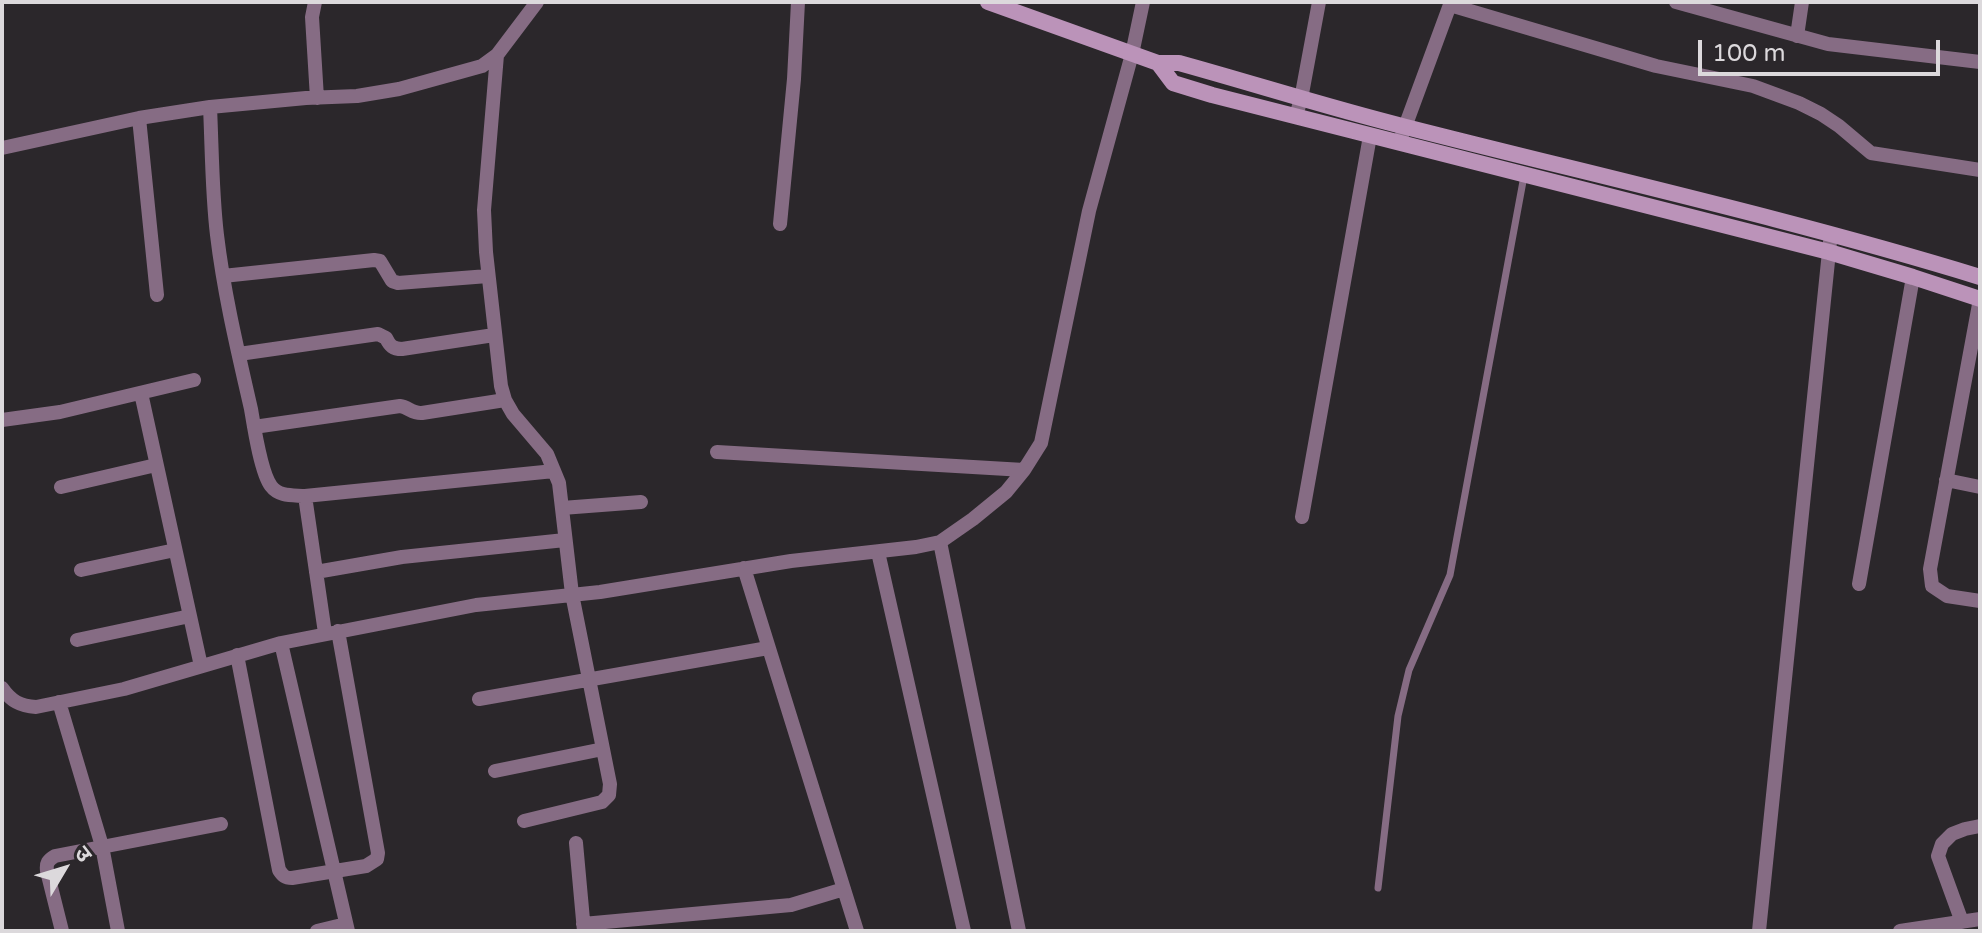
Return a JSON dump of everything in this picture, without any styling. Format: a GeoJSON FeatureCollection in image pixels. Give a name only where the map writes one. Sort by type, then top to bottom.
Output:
{"type":"FeatureCollection","features":[{"type":"Feature","properties":{"kind":"street"},"geometry":{"type":"LineString","coordinates":[[315,2],[312,17],[317,98]]}},
{"type":"Feature","properties":{"kind":"street"},"geometry":{"type":"LineString","coordinates":[[780,224],[798,2]]}},
{"type":"Feature","properties":{"kind":"street"},"geometry":{"type":"LineString","coordinates":[[988,2],[1158,63],[1179,63],[1405,127],[1832,233],[1980,277]]}},
{"type":"Feature","properties":{"kind":"street"},"geometry":{"type":"LineString","coordinates":[[2,688],[10,699],[22,706],[36,707],[124,689],[281,643],[476,605],[600,592],[791,561],[940,542],[1006,492],[1041,443],[1089,211],[1143,2]]}},
{"type":"Feature","properties":{"kind":"street"},"geometry":{"type":"LineString","coordinates":[[1295,117],[1319,2]]}},
{"type":"Feature","properties":{"kind":"street"},"geometry":{"type":"LineString","coordinates":[[1676,2],[1828,44],[1980,62]]}},
{"type":"Feature","properties":{"kind":"street"},"geometry":{"type":"LineString","coordinates":[[1797,36],[1802,2]]}},
{"type":"Feature","properties":{"kind":"street"},"geometry":{"type":"LineString","coordinates":[[2,148],[139,118],[210,107],[357,96],[399,89],[482,66],[497,55],[531,4]]}},
{"type":"Feature","properties":{"kind":"street"},"geometry":{"type":"LineString","coordinates":[[1399,143],[1450,4],[1656,66],[1753,86],[1821,114],[1871,153],[1980,170]]}},
{"type":"Feature","properties":{"kind":"street"},"geometry":{"type":"LineString","coordinates":[[497,55],[484,210],[501,386],[513,414],[547,454],[559,483],[572,594],[610,784],[609,795],[602,802],[524,821]]}},
{"type":"Feature","properties":{"kind":"street"},"geometry":{"type":"LineString","coordinates":[[1158,63],[1173,83],[1295,117],[1829,252],[1980,299],[1930,569],[1932,586],[1947,596],[1980,601]]}},
{"type":"Feature","properties":{"kind":"street"},"geometry":{"type":"LineString","coordinates":[[210,107],[217,233],[223,276],[254,427],[270,485],[278,492],[305,496],[554,471]]}},
{"type":"Feature","properties":{"kind":"street"},"geometry":{"type":"LineString","coordinates":[[139,118],[157,295]]}},
{"type":"Feature","properties":{"kind":"street"},"geometry":{"type":"LineString","coordinates":[[1302,517],[1370,136]]}},
{"type":"Feature","properties":{"kind":"street"},"geometry":{"type":"LineString","coordinates":[[1759,931],[1832,233]]}},
{"type":"Feature","properties":{"kind":"street"},"geometry":{"type":"LineString","coordinates":[[1887,269],[1892,251]]}},
{"type":"Feature","properties":{"kind":"street"},"geometry":{"type":"LineString","coordinates":[[223,276],[374,260],[380,261],[392,281],[398,283],[488,276]]}},
{"type":"Feature","properties":{"kind":"street"},"geometry":{"type":"LineString","coordinates":[[1859,584],[1913,277]]}},
{"type":"Feature","properties":{"kind":"street"},"geometry":{"type":"LineString","coordinates":[[239,354],[378,334],[395,349],[494,335]]}},
{"type":"Feature","properties":{"kind":"street"},"geometry":{"type":"LineString","coordinates":[[2,420],[60,412],[194,380]]}},
{"type":"Feature","properties":{"kind":"street"},"geometry":{"type":"LineString","coordinates":[[141,393],[201,666]]}},
{"type":"Feature","properties":{"kind":"street"},"geometry":{"type":"LineString","coordinates":[[254,427],[400,406],[422,413],[505,400]]}},
{"type":"Feature","properties":{"kind":"street"},"geometry":{"type":"LineString","coordinates":[[717,452],[1024,470]]}},
{"type":"Feature","properties":{"kind":"street"},"geometry":{"type":"LineString","coordinates":[[61,487],[156,465]]}},
{"type":"Feature","properties":{"kind":"street"},"geometry":{"type":"LineString","coordinates":[[1946,480],[1980,487]]}},
{"type":"Feature","properties":{"kind":"street"},"geometry":{"type":"LineString","coordinates":[[237,655],[279,870],[285,878],[292,878],[373,863],[378,853],[332,632],[316,572],[305,496]]}},
{"type":"Feature","properties":{"kind":"street"},"geometry":{"type":"LineString","coordinates":[[562,508],[641,502]]}},
{"type":"Feature","properties":{"kind":"street"},"geometry":{"type":"LineString","coordinates":[[316,572],[402,557],[565,540]]}},
{"type":"Feature","properties":{"kind":"street"},"geometry":{"type":"LineString","coordinates":[[940,542],[1019,931]]}},
{"type":"Feature","properties":{"kind":"street"},"geometry":{"type":"LineString","coordinates":[[81,570],[175,550]]}},
{"type":"Feature","properties":{"kind":"street"},"geometry":{"type":"LineString","coordinates":[[878,552],[964,931]]}},
{"type":"Feature","properties":{"kind":"street"},"geometry":{"type":"LineString","coordinates":[[748,568],[768,648],[857,931]]}},
{"type":"Feature","properties":{"kind":"street"},"geometry":{"type":"LineString","coordinates":[[77,640],[190,616]]}},
{"type":"Feature","properties":{"kind":"street"},"geometry":{"type":"LineString","coordinates":[[281,643],[347,927],[317,931]]}},
{"type":"Feature","properties":{"kind":"street"},"geometry":{"type":"LineString","coordinates":[[479,699],[768,648]]}},
{"type":"Feature","properties":{"kind":"street"},"geometry":{"type":"LineString","coordinates":[[59,702],[102,846],[118,931]]}},
{"type":"Feature","properties":{"kind":"street"},"geometry":{"type":"LineString","coordinates":[[495,771],[603,749]]}},
{"type":"Feature","properties":{"kind":"street"},"geometry":{"type":"LineString","coordinates":[[62,931],[46,864],[49,859],[221,824]]}},
{"type":"Feature","properties":{"kind":"street"},"geometry":{"type":"LineString","coordinates":[[1962,922],[1938,856],[1942,844],[1952,834],[1980,826]]}},
{"type":"Feature","properties":{"kind":"street"},"geometry":{"type":"LineString","coordinates":[[576,843],[584,928],[670,924],[791,905],[844,889]]}},
{"type":"Feature","properties":{"kind":"street"},"geometry":{"type":"LineString","coordinates":[[1900,931],[1980,919]]}},
{"type":"Feature","properties":{"kind":"lane"},"geometry":{"type":"LineString","coordinates":[[1378,888],[1398,716],[1409,670],[1450,575],[1524,174]]}}]}
